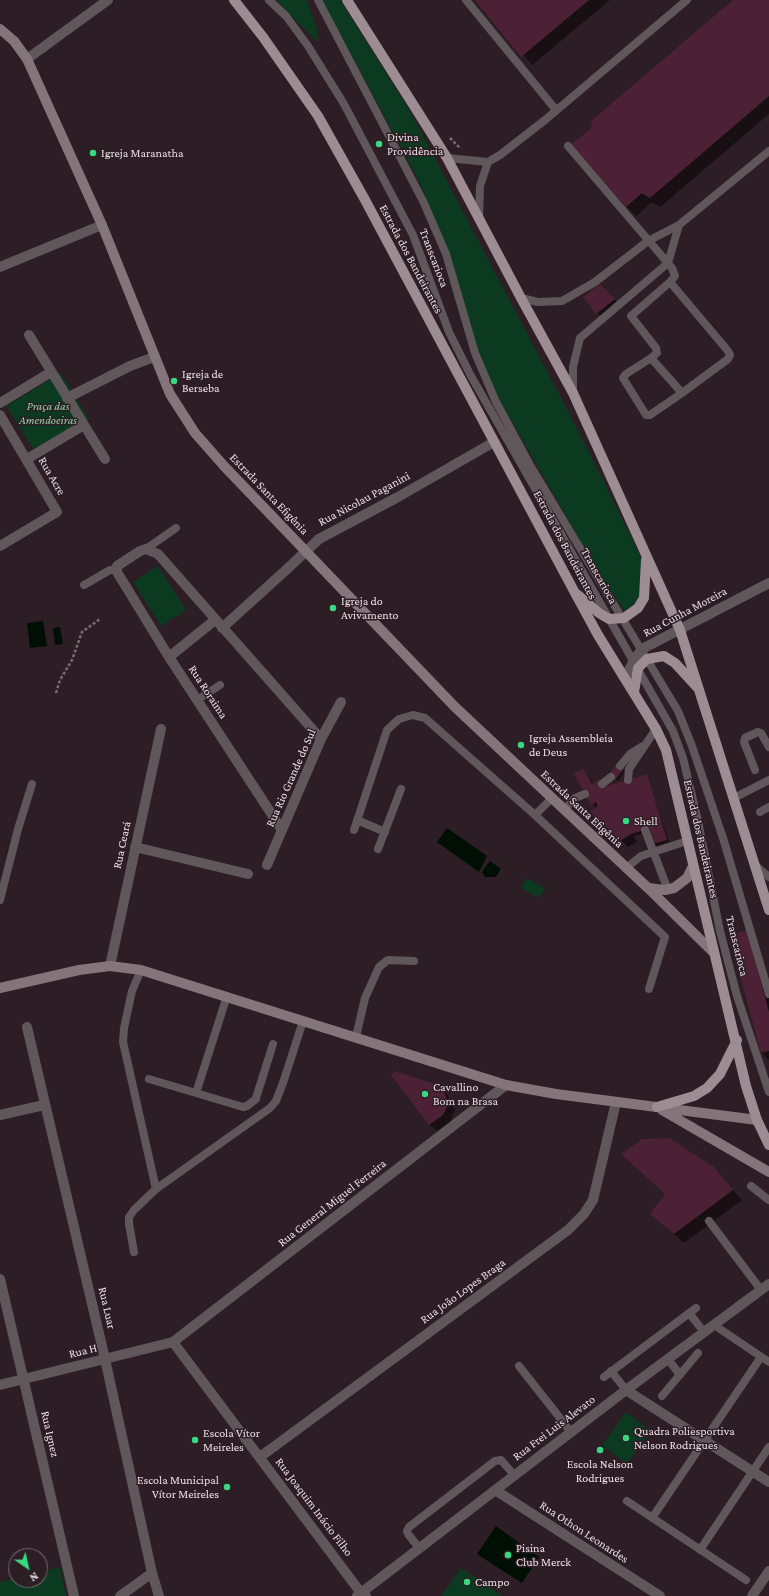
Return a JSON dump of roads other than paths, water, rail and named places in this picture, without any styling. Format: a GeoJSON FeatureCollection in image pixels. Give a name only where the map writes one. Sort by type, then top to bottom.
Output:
{"type":"FeatureCollection","features":[{"type":"Feature","properties":{"kind":"main road","name":"Estrada dos Bandeirantes"},"geometry":{"type":"LineString","coordinates":[[234,0],[288,72],[318,116],[574,591],[656,729],[666,750],[746,1086],[757,1120],[769,1145]]}},
{"type":"Feature","properties":{"kind":"main road"},"geometry":{"type":"LineString","coordinates":[[347,0],[447,158],[573,393],[680,630],[769,910]]}},
{"type":"Feature","properties":{"kind":"main road"},"geometry":{"type":"LineString","coordinates":[[574,591],[599,613],[609,619],[624,618],[638,608],[644,598],[646,557]]}},
{"type":"Feature","properties":{"kind":"main road"},"geometry":{"type":"LineString","coordinates":[[634,692],[636,664],[645,654],[664,656],[675,663],[700,690]]}},
{"type":"Feature","properties":{"kind":"main road"},"geometry":{"type":"LineString","coordinates":[[657,1107],[694,1096],[707,1088],[720,1074],[736,1040]]}},
{"type":"Feature","properties":{"kind":"main road"},"geometry":{"type":"LineString","coordinates":[[757,1120],[769,1124]]}},
{"type":"Feature","properties":{"kind":"street"},"geometry":{"type":"LineString","coordinates":[[27,59],[108,0]]}},
{"type":"Feature","properties":{"kind":"street","name":"Estrada Santa Efigênia"},"geometry":{"type":"LineString","coordinates":[[0,29],[14,41],[27,59],[102,225],[170,394],[195,433],[224,466],[455,707],[648,888],[714,953]]}},
{"type":"Feature","properties":{"kind":"street"},"geometry":{"type":"LineString","coordinates":[[0,266],[102,225]]}},
{"type":"Feature","properties":{"kind":"street"},"geometry":{"type":"LineString","coordinates":[[29,335],[105,459]]}},
{"type":"Feature","properties":{"kind":"street"},"geometry":{"type":"LineString","coordinates":[[67,398],[130,366],[154,357]]}},
{"type":"Feature","properties":{"kind":"street"},"geometry":{"type":"LineString","coordinates":[[0,403],[51,372]]}},
{"type":"Feature","properties":{"kind":"street","name":"Rua Acre"},"geometry":{"type":"LineString","coordinates":[[0,415],[57,512],[0,546]]}},
{"type":"Feature","properties":{"kind":"street","name":"Rua Acre"},"geometry":{"type":"LineString","coordinates":[[27,459],[84,425]]}},
{"type":"Feature","properties":{"kind":"street","name":"Rua Nicolau Paganini"},"geometry":{"type":"LineString","coordinates":[[222,628],[319,538],[398,497],[494,442]]}},
{"type":"Feature","properties":{"kind":"street"},"geometry":{"type":"LineString","coordinates":[[117,568],[140,551],[146,549],[158,554],[321,739]]}},
{"type":"Feature","properties":{"kind":"street","name":"Rua Roraima"},"geometry":{"type":"LineString","coordinates":[[117,568],[169,657],[282,830]]}},
{"type":"Feature","properties":{"kind":"street","name":"Rua Cunha Moreira"},"geometry":{"type":"LineString","coordinates":[[645,654],[680,630],[769,583]]}},
{"type":"Feature","properties":{"kind":"street"},"geometry":{"type":"LineString","coordinates":[[169,657],[215,620]]}},
{"type":"Feature","properties":{"kind":"street"},"geometry":{"type":"LineString","coordinates":[[625,678],[636,664]]}},
{"type":"Feature","properties":{"kind":"street","name":"Rua Rio Grande do Sul"},"geometry":{"type":"LineString","coordinates":[[267,865],[321,739],[341,702]]}},
{"type":"Feature","properties":{"kind":"street","name":"Rua Ceará"},"geometry":{"type":"LineString","coordinates":[[110,966],[161,730]]}},
{"type":"Feature","properties":{"kind":"street"},"geometry":{"type":"LineString","coordinates":[[135,847],[248,874]]}},
{"type":"Feature","properties":{"kind":"street"},"geometry":{"type":"LineString","coordinates":[[648,888],[668,890],[683,883],[693,866]]}},
{"type":"Feature","properties":{"kind":"street"},"geometry":{"type":"LineString","coordinates":[[0,988],[79,970],[110,966],[141,970],[506,1085],[616,1102],[757,1120]]}},
{"type":"Feature","properties":{"kind":"street","name":"Rua Luar"},"geometry":{"type":"LineString","coordinates":[[27,1027],[44,1105],[105,1359],[152,1573],[159,1596]]}},
{"type":"Feature","properties":{"kind":"street","name":"Rua General Miguel Ferreira"},"geometry":{"type":"LineString","coordinates":[[173,1342],[506,1085]]}},
{"type":"Feature","properties":{"kind":"street","name":"Rua João Lopes Braga"},"geometry":{"type":"LineString","coordinates":[[260,1457],[568,1230],[584,1214],[593,1200],[616,1102]]}},
{"type":"Feature","properties":{"kind":"street"},"geometry":{"type":"LineString","coordinates":[[0,1115],[44,1105]]}},
{"type":"Feature","properties":{"kind":"street"},"geometry":{"type":"LineString","coordinates":[[657,1107],[769,1172]]}},
{"type":"Feature","properties":{"kind":"street","name":"Rua Ignez"},"geometry":{"type":"LineString","coordinates":[[0,1279],[74,1596]]}},
{"type":"Feature","properties":{"kind":"street","name":"Rua Frei Luis Alevato"},"geometry":{"type":"LineString","coordinates":[[361,1595],[419,1548],[626,1390],[704,1332],[766,1289]]}},
{"type":"Feature","properties":{"kind":"street","name":"Rua H"},"geometry":{"type":"LineString","coordinates":[[0,1385],[173,1342]]}},
{"type":"Feature","properties":{"kind":"street","name":"Rua Joaquim Inácio Filho"},"geometry":{"type":"LineString","coordinates":[[173,1342],[260,1457],[361,1595]]}},
{"type":"Feature","properties":{"kind":"street"},"geometry":{"type":"LineString","coordinates":[[626,1390],[769,1482]]}},
{"type":"Feature","properties":{"kind":"street","name":"Rua Othon Leonardes"},"geometry":{"type":"LineString","coordinates":[[495,1490],[660,1596]]}},
{"type":"Feature","properties":{"kind":"street"},"geometry":{"type":"LineString","coordinates":[[752,1596],[769,1571]]}},
{"type":"Feature","properties":{"kind":"street"},"geometry":{"type":"LineString","coordinates":[[120,1596],[152,1573]]}},
{"type":"Feature","properties":{"kind":"lane","name":"Transcarioca"},"geometry":{"type":"LineString","coordinates":[[269,0],[286,16],[308,46],[344,104],[413,235],[449,332],[471,376],[673,731],[683,758],[698,821],[722,939],[737,996],[769,1092]]}},
{"type":"Feature","properties":{"kind":"lane","name":"Transcarioca"},"geometry":{"type":"LineString","coordinates":[[318,0],[422,201],[446,254],[476,354],[496,402],[569,530],[624,618],[678,711],[692,746],[723,838],[769,994]]}},
{"type":"Feature","properties":{"kind":"lane"},"geometry":{"type":"LineString","coordinates":[[466,0],[556,110]]}},
{"type":"Feature","properties":{"kind":"lane"},"geometry":{"type":"LineString","coordinates":[[447,158],[472,162],[488,162],[500,155],[687,0]]}},
{"type":"Feature","properties":{"kind":"lane"},"geometry":{"type":"LineString","coordinates":[[568,146],[668,263],[675,276],[631,316],[656,348],[657,353],[622,378],[646,415],[650,415],[682,393],[728,359],[730,355],[670,282]]}},
{"type":"Feature","properties":{"kind":"lane"},"geometry":{"type":"LineString","coordinates":[[521,298],[538,302],[553,303],[562,300],[595,282],[648,241],[679,225],[769,151]]}},
{"type":"Feature","properties":{"kind":"lane"},"geometry":{"type":"LineString","coordinates":[[479,219],[480,186],[488,162]]}},
{"type":"Feature","properties":{"kind":"lane"},"geometry":{"type":"LineString","coordinates":[[573,393],[573,367],[580,338],[668,263],[679,225]]}},
{"type":"Feature","properties":{"kind":"lane"},"geometry":{"type":"LineString","coordinates":[[651,358],[682,393]]}},
{"type":"Feature","properties":{"kind":"lane"},"geometry":{"type":"LineString","coordinates":[[146,549],[176,528]]}},
{"type":"Feature","properties":{"kind":"lane"},"geometry":{"type":"LineString","coordinates":[[84,585],[110,570],[117,568]]}},
{"type":"Feature","properties":{"kind":"lane"},"geometry":{"type":"LineString","coordinates":[[197,700],[220,685]]}},
{"type":"Feature","properties":{"kind":"lane"},"geometry":{"type":"LineString","coordinates":[[354,830],[387,730],[399,719],[412,715],[425,718],[535,815],[665,937],[649,989]]}},
{"type":"Feature","properties":{"kind":"lane"},"geometry":{"type":"LineString","coordinates":[[628,780],[629,769],[656,729]]}},
{"type":"Feature","properties":{"kind":"lane"},"geometry":{"type":"LineString","coordinates":[[755,770],[744,742],[745,738],[758,732],[761,733],[769,747]]}},
{"type":"Feature","properties":{"kind":"lane"},"geometry":{"type":"LineString","coordinates":[[620,766],[630,754],[645,744]]}},
{"type":"Feature","properties":{"kind":"lane"},"geometry":{"type":"LineString","coordinates":[[602,784],[611,777]]}},
{"type":"Feature","properties":{"kind":"lane"},"geometry":{"type":"LineString","coordinates":[[734,798],[769,780]]}},
{"type":"Feature","properties":{"kind":"lane"},"geometry":{"type":"LineString","coordinates":[[0,900],[18,829],[32,784]]}},
{"type":"Feature","properties":{"kind":"lane"},"geometry":{"type":"LineString","coordinates":[[378,849],[401,789]]}},
{"type":"Feature","properties":{"kind":"lane"},"geometry":{"type":"LineString","coordinates":[[564,810],[575,798],[585,794]]}},
{"type":"Feature","properties":{"kind":"lane"},"geometry":{"type":"LineString","coordinates":[[535,815],[551,798]]}},
{"type":"Feature","properties":{"kind":"lane"},"geometry":{"type":"LineString","coordinates":[[760,812],[769,807]]}},
{"type":"Feature","properties":{"kind":"lane"},"geometry":{"type":"LineString","coordinates":[[357,820],[385,832]]}},
{"type":"Feature","properties":{"kind":"lane"},"geometry":{"type":"LineString","coordinates":[[645,830],[668,890]]}},
{"type":"Feature","properties":{"kind":"lane"},"geometry":{"type":"LineString","coordinates":[[626,868],[641,856],[688,842]]}},
{"type":"Feature","properties":{"kind":"lane"},"geometry":{"type":"LineString","coordinates":[[754,864],[769,877]]}},
{"type":"Feature","properties":{"kind":"lane"},"geometry":{"type":"LineString","coordinates":[[356,1037],[365,998],[379,967],[388,960],[414,961]]}},
{"type":"Feature","properties":{"kind":"lane"},"geometry":{"type":"LineString","coordinates":[[141,970],[132,990],[124,1028],[123,1042],[156,1189]]}},
{"type":"Feature","properties":{"kind":"lane"},"geometry":{"type":"LineString","coordinates":[[196,1093],[227,996]]}},
{"type":"Feature","properties":{"kind":"lane"},"geometry":{"type":"LineString","coordinates":[[134,1252],[128,1224],[129,1217],[134,1210],[156,1189],[270,1108],[276,1101],[303,1021]]}},
{"type":"Feature","properties":{"kind":"lane"},"geometry":{"type":"LineString","coordinates":[[149,1080],[243,1107],[247,1106],[256,1099],[273,1044]]}},
{"type":"Feature","properties":{"kind":"lane"},"geometry":{"type":"LineString","coordinates":[[751,1186],[769,1200]]}},
{"type":"Feature","properties":{"kind":"lane"},"geometry":{"type":"LineString","coordinates":[[709,1221],[766,1289]]}},
{"type":"Feature","properties":{"kind":"lane"},"geometry":{"type":"LineString","coordinates":[[604,1377],[696,1308]]}},
{"type":"Feature","properties":{"kind":"lane"},"geometry":{"type":"LineString","coordinates":[[689,1313],[704,1332]]}},
{"type":"Feature","properties":{"kind":"lane"},"geometry":{"type":"LineString","coordinates":[[714,1325],[769,1362]]}},
{"type":"Feature","properties":{"kind":"lane"},"geometry":{"type":"LineString","coordinates":[[662,1396],[698,1353]]}},
{"type":"Feature","properties":{"kind":"lane"},"geometry":{"type":"LineString","coordinates":[[652,1518],[760,1357]]}},
{"type":"Feature","properties":{"kind":"lane"},"geometry":{"type":"LineString","coordinates":[[668,1359],[680,1375]]}},
{"type":"Feature","properties":{"kind":"lane"},"geometry":{"type":"LineString","coordinates":[[519,1366],[571,1432]]}},
{"type":"Feature","properties":{"kind":"lane"},"geometry":{"type":"LineString","coordinates":[[611,1372],[626,1390]]}},
{"type":"Feature","properties":{"kind":"lane"},"geometry":{"type":"LineString","coordinates":[[700,1550],[769,1447]]}},
{"type":"Feature","properties":{"kind":"lane"},"geometry":{"type":"LineString","coordinates":[[419,1548],[408,1534],[407,1531],[409,1527],[495,1461],[501,1460],[514,1475]]}},
{"type":"Feature","properties":{"kind":"lane"},"geometry":{"type":"LineString","coordinates":[[627,1501],[746,1580]]}},
{"type":"Feature","properties":{"kind":"place","name":"Divina Providência"},"geometry":{"type":"Point","coordinates":[379,144]}},
{"type":"Feature","properties":{"kind":"place","name":"Igreja Maranatha"},"geometry":{"type":"Point","coordinates":[93,153]}},
{"type":"Feature","properties":{"kind":"place","name":"Igreja de Berseba"},"geometry":{"type":"Point","coordinates":[174,381]}},
{"type":"Feature","properties":{"kind":"place","name":"Igreja do Avivamento"},"geometry":{"type":"Point","coordinates":[333,608]}},
{"type":"Feature","properties":{"kind":"place","name":"Igreja Assembleia de Deus"},"geometry":{"type":"Point","coordinates":[521,745]}},
{"type":"Feature","properties":{"kind":"place","name":"Shell"},"geometry":{"type":"Point","coordinates":[626,821]}},
{"type":"Feature","properties":{"kind":"place","name":"Cavallino Bom na Brasa"},"geometry":{"type":"Point","coordinates":[425,1094]}},
{"type":"Feature","properties":{"kind":"place","name":"Quadra Poliesportiva Nelson Rodrigues"},"geometry":{"type":"Point","coordinates":[626,1438]}},
{"type":"Feature","properties":{"kind":"place","name":"Escola Vítor Meireles"},"geometry":{"type":"Point","coordinates":[195,1440]}},
{"type":"Feature","properties":{"kind":"place","name":"Escola Nelson Rodrigues"},"geometry":{"type":"Point","coordinates":[600,1450]}},
{"type":"Feature","properties":{"kind":"place","name":"Escola Municipal Vítor Meireles"},"geometry":{"type":"Point","coordinates":[227,1487]}},
{"type":"Feature","properties":{"kind":"place","name":"Pisina Club Merck"},"geometry":{"type":"Point","coordinates":[508,1555]}},
{"type":"Feature","properties":{"kind":"place","name":"Campo"},"geometry":{"type":"Point","coordinates":[467,1582]}},
{"type":"Feature","properties":{"kind":"park label","name":"Praça das Amendoeiras"},"geometry":{"type":"Point","coordinates":[48,413]}}]}
